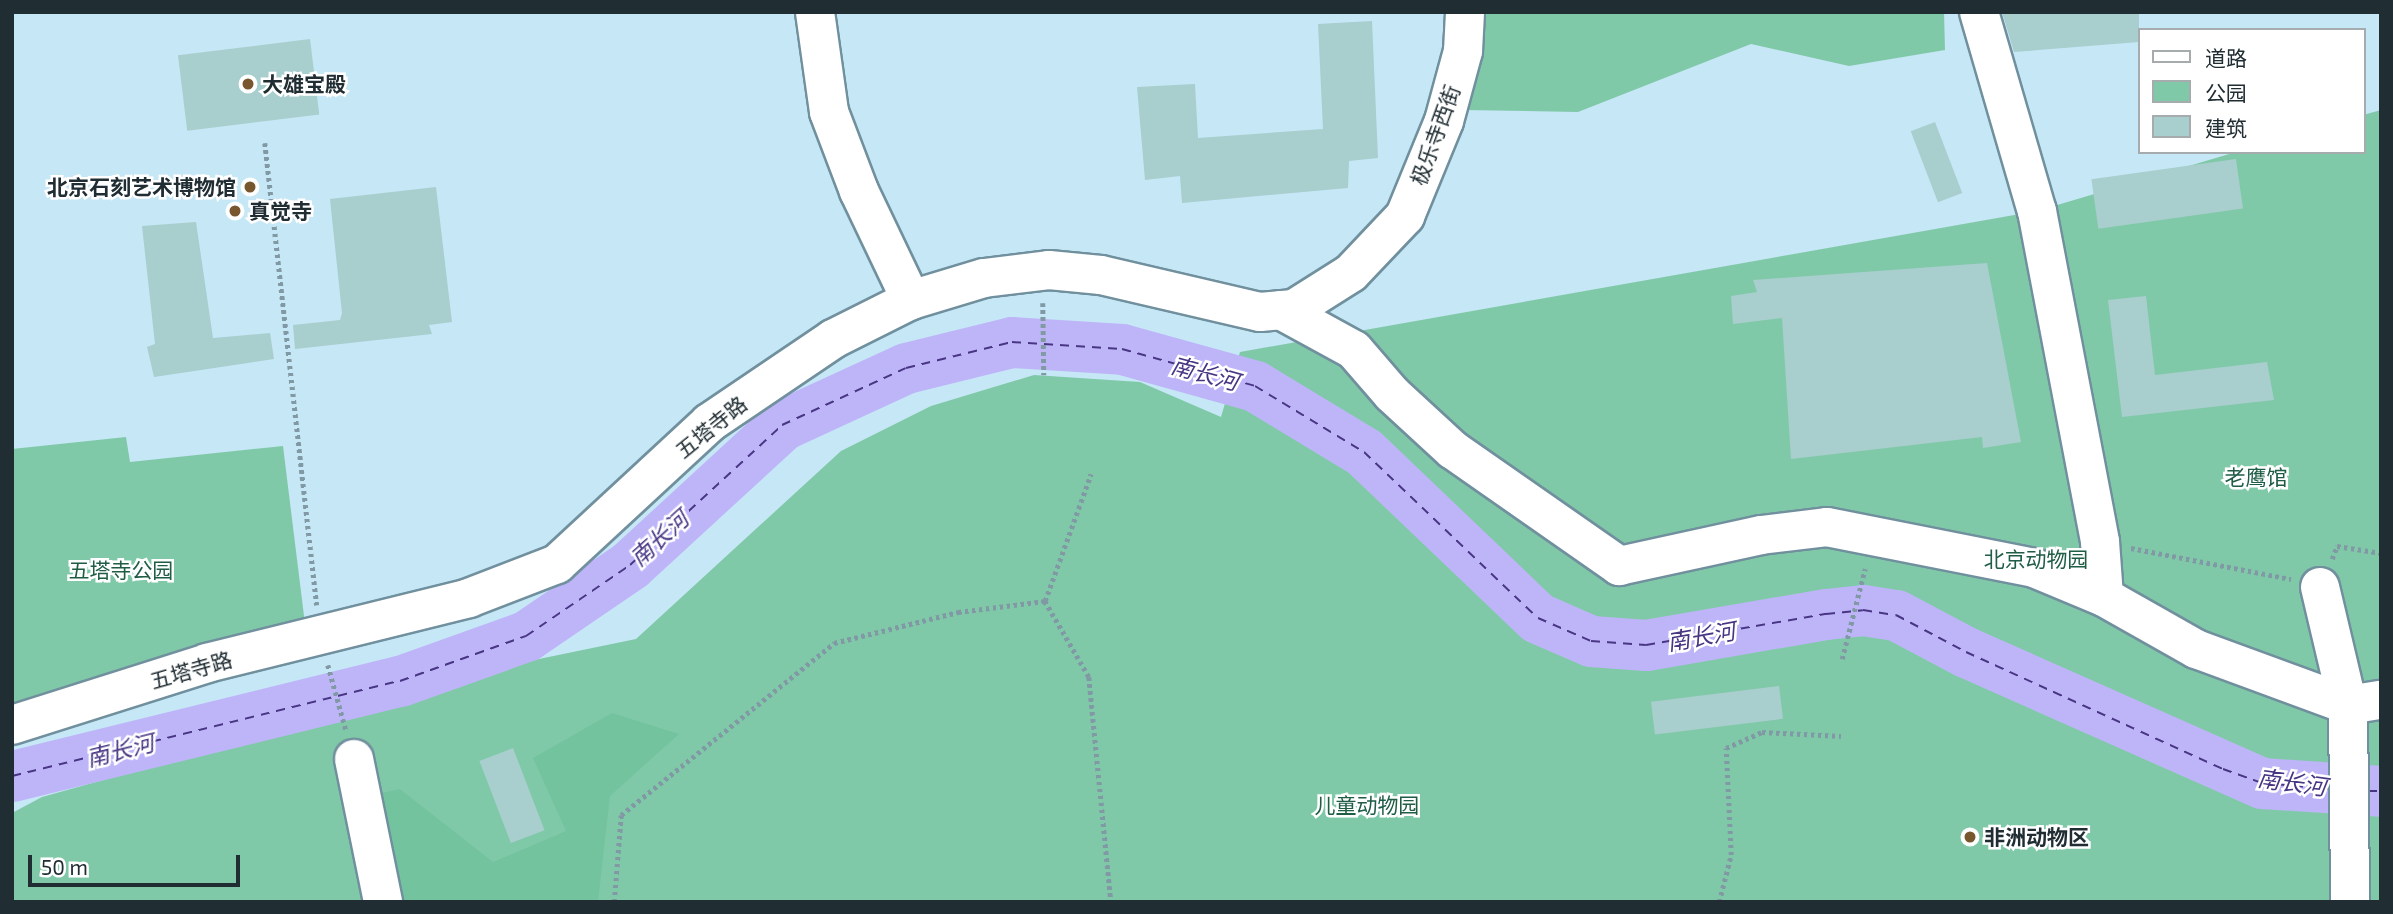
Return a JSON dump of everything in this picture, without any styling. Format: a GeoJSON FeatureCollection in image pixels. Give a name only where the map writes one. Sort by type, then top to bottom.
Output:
{"type":"FeatureCollection","features":[{"type":"Feature","properties":{"kind":"street"},"geometry":{"type":"LineString","coordinates":[[815,12],[829,112],[859,191],[911,300]]}},
{"type":"Feature","properties":{"kind":"street","name":"极乐寺西街"},"geometry":{"type":"LineString","coordinates":[[1405,216],[1444,121],[1464,51],[1465,12]]}},
{"type":"Feature","properties":{"kind":"street"},"geometry":{"type":"LineString","coordinates":[[1979,12],[2037,211],[2100,542],[2104,597]]}},
{"type":"Feature","properties":{"kind":"street","name":"五塔寺路"},"geometry":{"type":"LineString","coordinates":[[12,725],[207,663],[323,647],[469,598],[557,564],[709,423],[833,339],[911,300],[984,278],[1042,271],[1101,275],[1260,312],[1294,309],[1351,272],[1405,216]]}},
{"type":"Feature","properties":{"kind":"street"},"geometry":{"type":"LineString","coordinates":[[1281,310],[1354,350],[1392,394],[1453,450],[1619,566],[1761,535],[1827,527],[2034,568],[2104,597],[2196,649],[2365,702]]}},
{"type":"Feature","properties":{"kind":"street"},"geometry":{"type":"LineString","coordinates":[[2320,587],[2365,702],[2349,853],[2350,902]]}},
{"type":"Feature","properties":{"kind":"street"},"geometry":{"type":"LineString","coordinates":[[354,759],[383,902]]}},
{"type":"Feature","properties":{"kind":"path"},"geometry":{"type":"LineString","coordinates":[[265,143],[323,647],[354,759]]}},
{"type":"Feature","properties":{"kind":"path"},"geometry":{"type":"LineString","coordinates":[[1042,271],[1044,375]]}},
{"type":"Feature","properties":{"kind":"path"},"geometry":{"type":"LineString","coordinates":[[1091,474],[1045,601],[1089,677],[1111,902]]}},
{"type":"Feature","properties":{"kind":"path"},"geometry":{"type":"LineString","coordinates":[[2100,542],[2320,587],[2337,546],[2381,553]]}},
{"type":"Feature","properties":{"kind":"path"},"geometry":{"type":"LineString","coordinates":[[1842,659],[1865,569]]}},
{"type":"Feature","properties":{"kind":"path"},"geometry":{"type":"LineString","coordinates":[[614,902],[621,815],[834,643],[958,612],[1045,601]]}},
{"type":"Feature","properties":{"kind":"path"},"geometry":{"type":"LineString","coordinates":[[1719,902],[1731,855],[1726,748],[1762,732],[1841,736]]}},
{"type":"Feature","properties":{"kind":"green space"},"geometry":{"type":"Polygon","coordinates":[[[1480,12],[1944,12],[1945,50],[1849,66],[1751,44],[1578,112],[1462,110],[1484,44],[1480,12]]]}},
{"type":"Feature","properties":{"kind":"green space","name":"北京动物园"},"geometry":{"type":"Polygon","coordinates":[[[2381,110],[2381,902],[12,902],[12,813],[42,797],[534,660],[636,639],[841,451],[931,406],[1034,375],[1140,382],[1221,417],[1240,352],[2037,211],[2229,154],[2365,154],[2365,114],[2381,110]]]}},
{"type":"Feature","properties":{"kind":"green space","name":"五塔寺公园"},"geometry":{"type":"Polygon","coordinates":[[[126,437],[130,462],[283,446],[306,632],[12,715],[12,449],[126,437]]]}},
{"type":"Feature","properties":{"kind":"green space"},"geometry":{"type":"Polygon","coordinates":[[[612,713],[679,734],[610,796],[598,902],[396,902],[373,795],[400,789],[493,862],[566,831],[533,758],[612,713]]]}},
{"type":"Feature","properties":{"kind":"building"},"geometry":{"type":"Polygon","coordinates":[[[2002,12],[2139,12],[2138,42],[2014,52],[2002,12]]]}},
{"type":"Feature","properties":{"kind":"building"},"geometry":{"type":"Polygon","coordinates":[[[1372,21],[1378,158],[1349,161],[1348,188],[1182,203],[1180,176],[1145,180],[1137,87],[1195,84],[1198,138],[1323,129],[1318,24],[1372,21]]]}},
{"type":"Feature","properties":{"kind":"building","name":"大雄宝殿"},"geometry":{"type":"Polygon","coordinates":[[[310,39],[319,114],[187,131],[178,55],[310,39]]]}},
{"type":"Feature","properties":{"kind":"building"},"geometry":{"type":"Polygon","coordinates":[[[1935,122],[1962,193],[1938,202],[1911,131],[1935,122]]]}},
{"type":"Feature","properties":{"kind":"building"},"geometry":{"type":"Polygon","coordinates":[[[2236,159],[2243,209],[2098,229],[2091,179],[2236,159]]]}},
{"type":"Feature","properties":{"kind":"building"},"geometry":{"type":"Polygon","coordinates":[[[436,187],[452,322],[429,325],[432,334],[295,349],[293,325],[340,320],[342,313],[330,199],[436,187]]]}},
{"type":"Feature","properties":{"kind":"building"},"geometry":{"type":"Polygon","coordinates":[[[196,222],[213,338],[270,333],[274,359],[154,377],[147,347],[155,344],[142,226],[196,222]]]}},
{"type":"Feature","properties":{"kind":"building"},"geometry":{"type":"Polygon","coordinates":[[[1987,263],[2021,442],[1983,448],[1982,437],[1791,459],[1782,318],[1733,324],[1731,296],[1757,292],[1753,280],[1987,263]]]}},
{"type":"Feature","properties":{"kind":"building"},"geometry":{"type":"Polygon","coordinates":[[[2146,296],[2155,375],[2267,362],[2274,400],[2122,417],[2108,300],[2146,296]]]}},
{"type":"Feature","properties":{"kind":"building"},"geometry":{"type":"Polygon","coordinates":[[[1779,686],[1783,719],[1655,734],[1651,702],[1779,686]]]}},
{"type":"Feature","properties":{"kind":"building"},"geometry":{"type":"Polygon","coordinates":[[[513,748],[545,830],[511,843],[479,761],[513,748]]]}},
{"type":"Feature","properties":{"kind":"waterway","name":"南长河"},"geometry":{"type":"LineString","coordinates":[[12,776],[400,681],[526,636],[630,565],[782,425],[906,368],[1012,342],[1122,349],[1255,386],[1364,452],[1538,618],[1591,641],[1646,645],[1826,614],[1863,610],[1896,615],[1966,652],[2262,783],[2381,791]]}},
{"type":"Feature","properties":{"kind":"ferry route"},"geometry":{"type":"LineString","coordinates":[[12,776],[400,681],[526,636],[630,565],[782,425],[906,368],[1012,342],[1122,349],[1255,386],[1364,452],[1538,618],[1591,641],[1646,645],[1826,614],[1863,610],[1896,615],[1966,652],[2223,769],[2262,783],[2331,789]]}},
{"type":"Feature","properties":{"kind":"ferry route"},"geometry":{"type":"LineString","coordinates":[[2368,791],[2381,791]]}},
{"type":"Feature","properties":{"kind":"place","name":"大雄宝殿"},"geometry":{"type":"Point","coordinates":[248,84]}},
{"type":"Feature","properties":{"kind":"place","name":"北京石刻艺术博物馆"},"geometry":{"type":"Point","coordinates":[250,187]}},
{"type":"Feature","properties":{"kind":"place","name":"真觉寺"},"geometry":{"type":"Point","coordinates":[235,211]}},
{"type":"Feature","properties":{"kind":"place","name":"非洲动物区"},"geometry":{"type":"Point","coordinates":[1970,837]}},
{"type":"Feature","properties":{"kind":"park label","name":"老鹰馆"},"geometry":{"type":"Point","coordinates":[2256,477]}},
{"type":"Feature","properties":{"kind":"park label","name":"儿童动物园"},"geometry":{"type":"Point","coordinates":[1367,805]}}]}
